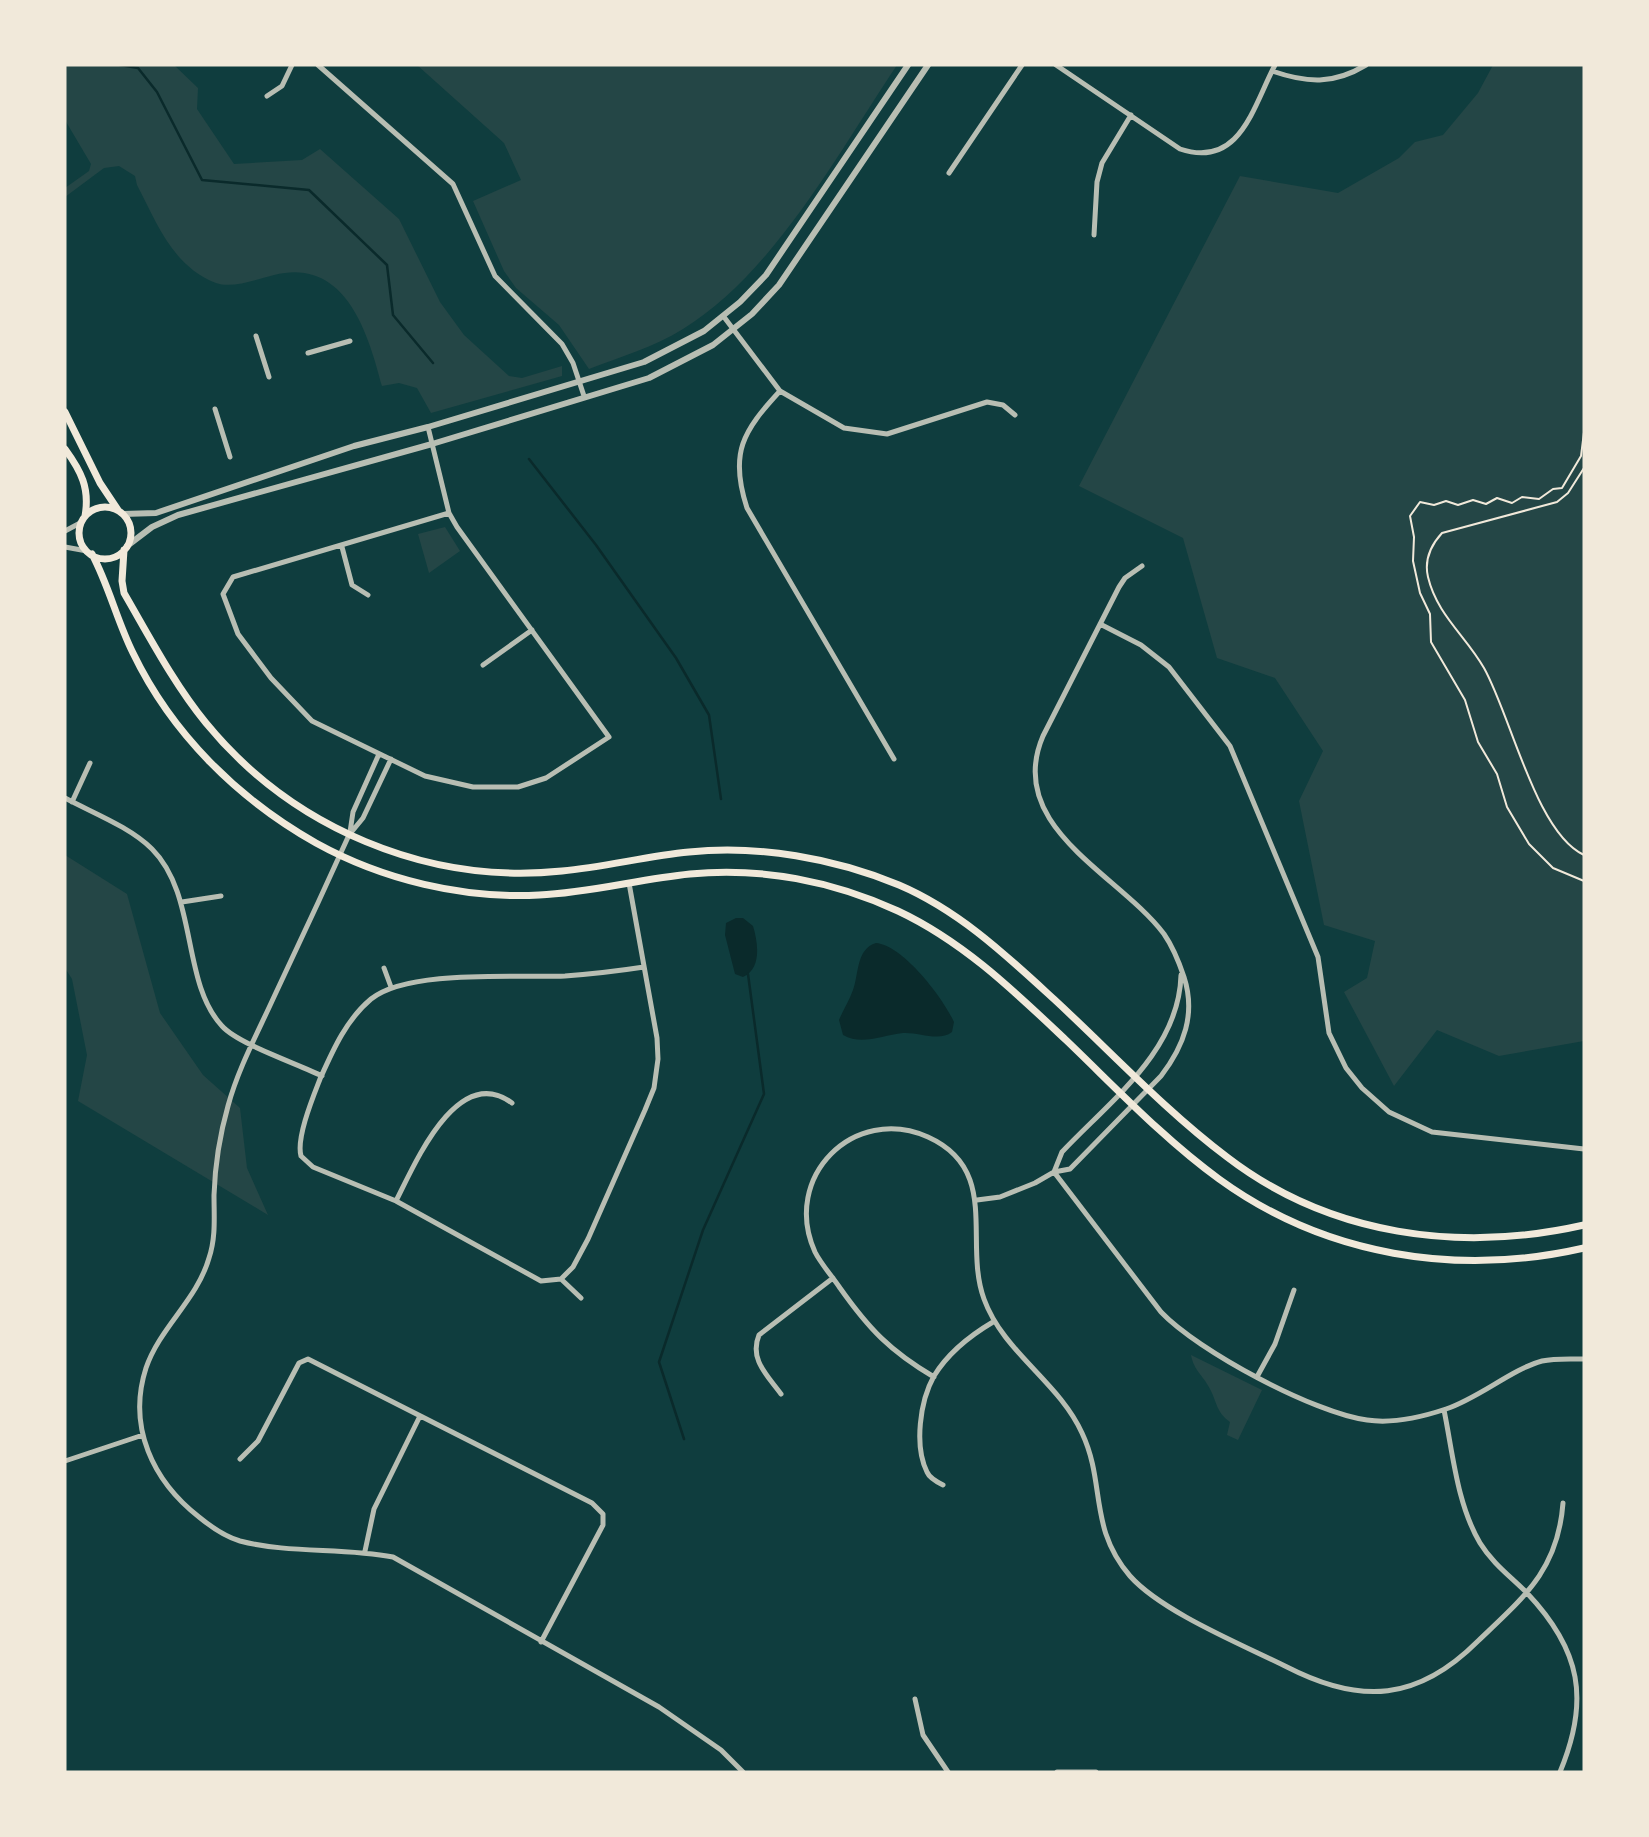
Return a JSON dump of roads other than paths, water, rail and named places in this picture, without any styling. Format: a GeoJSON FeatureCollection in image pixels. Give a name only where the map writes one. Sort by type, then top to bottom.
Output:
{"type":"FeatureCollection","features":[{"type":"Feature","properties":{"kind":"main road"},"geometry":{"type":"LineString","coordinates":[[65,412],[100,483],[131,529],[122,580],[124,593],[201,716],[260,779],[301,808],[349,835],[431,863],[514,873],[564,871],[659,856],[719,850],[768,852],[835,864],[912,891],[958,918],[1001,950],[1204,1139],[1246,1171],[1286,1194],[1353,1222],[1401,1233],[1457,1239],[1517,1237],[1584,1225]]}},
{"type":"Feature","properties":{"kind":"main road"},"geometry":{"type":"LineString","coordinates":[[65,449],[79,469],[86,488],[80,537],[90,553],[134,657],[176,723],[246,796],[289,827],[340,855],[426,884],[484,894],[547,895],[693,874],[755,873],[807,881],[875,901],[922,923],[965,950],[1008,986],[1198,1163],[1234,1190],[1276,1214],[1347,1243],[1421,1259],[1469,1262],[1520,1259],[1584,1248]]}},
{"type":"Feature","properties":{"kind":"main road"},"geometry":{"type":"LineString","coordinates":[[83,520],[100,507],[121,512]]}},
{"type":"Feature","properties":{"kind":"main road"},"geometry":{"type":"LineString","coordinates":[[90,553],[111,558],[126,548]]}},
{"type":"Feature","properties":{"kind":"street"},"geometry":{"type":"LineString","coordinates":[[267,96],[282,86],[292,65]]}},
{"type":"Feature","properties":{"kind":"street"},"geometry":{"type":"LineString","coordinates":[[318,65],[453,184],[495,276],[562,344],[573,363],[584,396]]}},
{"type":"Feature","properties":{"kind":"street"},"geometry":{"type":"LineString","coordinates":[[121,512],[156,513],[354,446],[428,427],[664,354],[724,317],[777,260],[908,65]]}},
{"type":"Feature","properties":{"kind":"street"},"geometry":{"type":"LineString","coordinates":[[126,548],[152,527],[178,515],[432,444],[671,369],[734,330],[767,299],[791,269],[928,65]]}},
{"type":"Feature","properties":{"kind":"street"},"geometry":{"type":"LineString","coordinates":[[949,173],[1022,65]]}},
{"type":"Feature","properties":{"kind":"street"},"geometry":{"type":"LineString","coordinates":[[1056,65],[1180,149],[1199,156],[1231,145],[1273,68],[1303,81],[1326,82],[1366,65]]}},
{"type":"Feature","properties":{"kind":"street"},"geometry":{"type":"LineString","coordinates":[[1094,235],[1097,182],[1102,163],[1131,115]]}},
{"type":"Feature","properties":{"kind":"street"},"geometry":{"type":"LineString","coordinates":[[724,317],[780,391],[844,428],[864,433],[887,434],[987,402],[1003,405],[1015,415]]}},
{"type":"Feature","properties":{"kind":"street"},"geometry":{"type":"LineString","coordinates":[[256,337],[270,377]]}},
{"type":"Feature","properties":{"kind":"street"},"geometry":{"type":"LineString","coordinates":[[308,352],[351,341]]}},
{"type":"Feature","properties":{"kind":"street"},"geometry":{"type":"LineString","coordinates":[[780,391],[753,420],[744,437],[739,456],[738,481],[747,508],[894,759]]}},
{"type":"Feature","properties":{"kind":"street"},"geometry":{"type":"LineString","coordinates":[[215,409],[230,457]]}},
{"type":"Feature","properties":{"kind":"street"},"geometry":{"type":"LineString","coordinates":[[428,427],[449,513],[609,737],[557,772],[518,787],[473,787],[425,776],[312,720],[271,678],[238,634],[223,594],[233,577],[342,547],[449,513]]}},
{"type":"Feature","properties":{"kind":"street"},"geometry":{"type":"LineString","coordinates":[[65,531],[83,520]]}},
{"type":"Feature","properties":{"kind":"street"},"geometry":{"type":"LineString","coordinates":[[65,547],[90,553]]}},
{"type":"Feature","properties":{"kind":"street"},"geometry":{"type":"LineString","coordinates":[[342,547],[352,585],[368,595]]}},
{"type":"Feature","properties":{"kind":"street"},"geometry":{"type":"LineString","coordinates":[[977,1200],[1019,1191],[1054,1172],[1064,1172],[1081,1160],[1150,1089],[1174,1059],[1186,1030],[1189,996],[1181,969],[1163,933],[1055,829],[1043,810],[1036,791],[1034,769],[1038,746],[1125,578],[1142,566]]}},
{"type":"Feature","properties":{"kind":"street"},"geometry":{"type":"LineString","coordinates":[[1100,624],[1141,645],[1169,667],[1230,747],[1318,957],[1329,1033],[1346,1068],[1362,1088],[1389,1112],[1432,1132],[1584,1149]]}},
{"type":"Feature","properties":{"kind":"street"},"geometry":{"type":"LineString","coordinates":[[483,664],[532,630]]}},
{"type":"Feature","properties":{"kind":"street"},"geometry":{"type":"LineString","coordinates":[[379,754],[353,812],[349,835],[253,1044],[228,1107],[220,1143],[214,1238],[209,1260],[196,1288],[167,1328],[149,1362],[141,1388],[139,1419],[147,1452],[161,1479],[180,1502],[208,1524],[237,1540],[269,1546],[365,1551],[393,1557],[435,1578],[541,1642],[659,1707],[721,1750],[743,1772]]}},
{"type":"Feature","properties":{"kind":"street"},"geometry":{"type":"LineString","coordinates":[[349,835],[363,818],[391,759]]}},
{"type":"Feature","properties":{"kind":"street"},"geometry":{"type":"LineString","coordinates":[[72,802],[90,763]]}},
{"type":"Feature","properties":{"kind":"street"},"geometry":{"type":"LineString","coordinates":[[65,798],[139,839],[153,850],[182,902],[195,965],[210,1009],[223,1027],[322,1076]]}},
{"type":"Feature","properties":{"kind":"street"},"geometry":{"type":"LineString","coordinates":[[629,883],[657,1038],[658,1059],[654,1088],[588,1239],[573,1267],[561,1279],[541,1281],[396,1201],[313,1167],[301,1156],[301,1141],[322,1076],[343,1031],[371,999],[391,987],[421,980],[567,975],[644,967]]}},
{"type":"Feature","properties":{"kind":"street"},"geometry":{"type":"LineString","coordinates":[[182,902],[221,896]]}},
{"type":"Feature","properties":{"kind":"street"},"geometry":{"type":"LineString","coordinates":[[384,968],[391,987]]}},
{"type":"Feature","properties":{"kind":"street"},"geometry":{"type":"LineString","coordinates":[[1054,1172],[1062,1152],[1135,1075],[1168,1033],[1179,1003],[1181,969]]}},
{"type":"Feature","properties":{"kind":"street"},"geometry":{"type":"LineString","coordinates":[[396,1201],[426,1142],[445,1115],[459,1104],[486,1094],[496,1095],[512,1103]]}},
{"type":"Feature","properties":{"kind":"street"},"geometry":{"type":"LineString","coordinates":[[933,1377],[884,1344],[833,1278],[816,1252],[810,1234],[808,1196],[813,1178],[825,1160],[854,1136],[873,1129],[915,1131],[936,1140],[953,1154],[968,1174],[977,1200],[978,1275],[993,1322],[1069,1409],[1083,1435],[1108,1545],[1132,1578],[1162,1601],[1224,1635],[1315,1681],[1343,1690],[1390,1691],[1435,1678],[1455,1665],[1526,1592],[1552,1559],[1559,1538],[1563,1503]]}},
{"type":"Feature","properties":{"kind":"street"},"geometry":{"type":"LineString","coordinates":[[1054,1172],[1161,1312],[1179,1331],[1200,1346],[1323,1408],[1371,1421],[1400,1420],[1444,1410],[1474,1398],[1540,1361],[1584,1359]]}},
{"type":"Feature","properties":{"kind":"street"},"geometry":{"type":"LineString","coordinates":[[781,1394],[757,1360],[754,1348],[759,1335],[833,1278]]}},
{"type":"Feature","properties":{"kind":"street"},"geometry":{"type":"LineString","coordinates":[[561,1279],[581,1298]]}},
{"type":"Feature","properties":{"kind":"street"},"geometry":{"type":"LineString","coordinates":[[1258,1375],[1275,1344],[1294,1290]]}},
{"type":"Feature","properties":{"kind":"street"},"geometry":{"type":"LineString","coordinates":[[943,1485],[927,1474],[921,1454],[920,1430],[933,1377],[968,1338],[993,1322]]}},
{"type":"Feature","properties":{"kind":"street"},"geometry":{"type":"LineString","coordinates":[[240,1459],[258,1441],[299,1363],[305,1359],[592,1503],[603,1514],[603,1525],[541,1642]]}},
{"type":"Feature","properties":{"kind":"street"},"geometry":{"type":"LineString","coordinates":[[1444,1410],[1468,1520],[1500,1570],[1526,1592],[1552,1622],[1576,1673],[1577,1709],[1572,1742],[1560,1772]]}},
{"type":"Feature","properties":{"kind":"street"},"geometry":{"type":"LineString","coordinates":[[365,1551],[374,1509],[420,1416]]}},
{"type":"Feature","properties":{"kind":"street"},"geometry":{"type":"LineString","coordinates":[[65,1461],[143,1435]]}},
{"type":"Feature","properties":{"kind":"street"},"geometry":{"type":"LineString","coordinates":[[1576,1673],[1584,1670]]}},
{"type":"Feature","properties":{"kind":"street"},"geometry":{"type":"LineString","coordinates":[[915,1699],[923,1735],[948,1772]]}},
{"type":"Feature","properties":{"kind":"street"},"geometry":{"type":"LineString","coordinates":[[1057,1772],[1096,1772]]}},
{"type":"Feature","properties":{"kind":"waterway"},"geometry":{"type":"LineString","coordinates":[[120,65],[138,68],[157,92],[202,180],[309,190],[387,265],[393,315],[433,363]]}},
{"type":"Feature","properties":{"kind":"waterway"},"geometry":{"type":"LineString","coordinates":[[529,459],[596,545],[676,658],[709,715],[721,799]]}},
{"type":"Feature","properties":{"kind":"waterway"},"geometry":{"type":"LineString","coordinates":[[684,1439],[659,1362],[703,1230],[764,1094],[748,974]]}}]}
